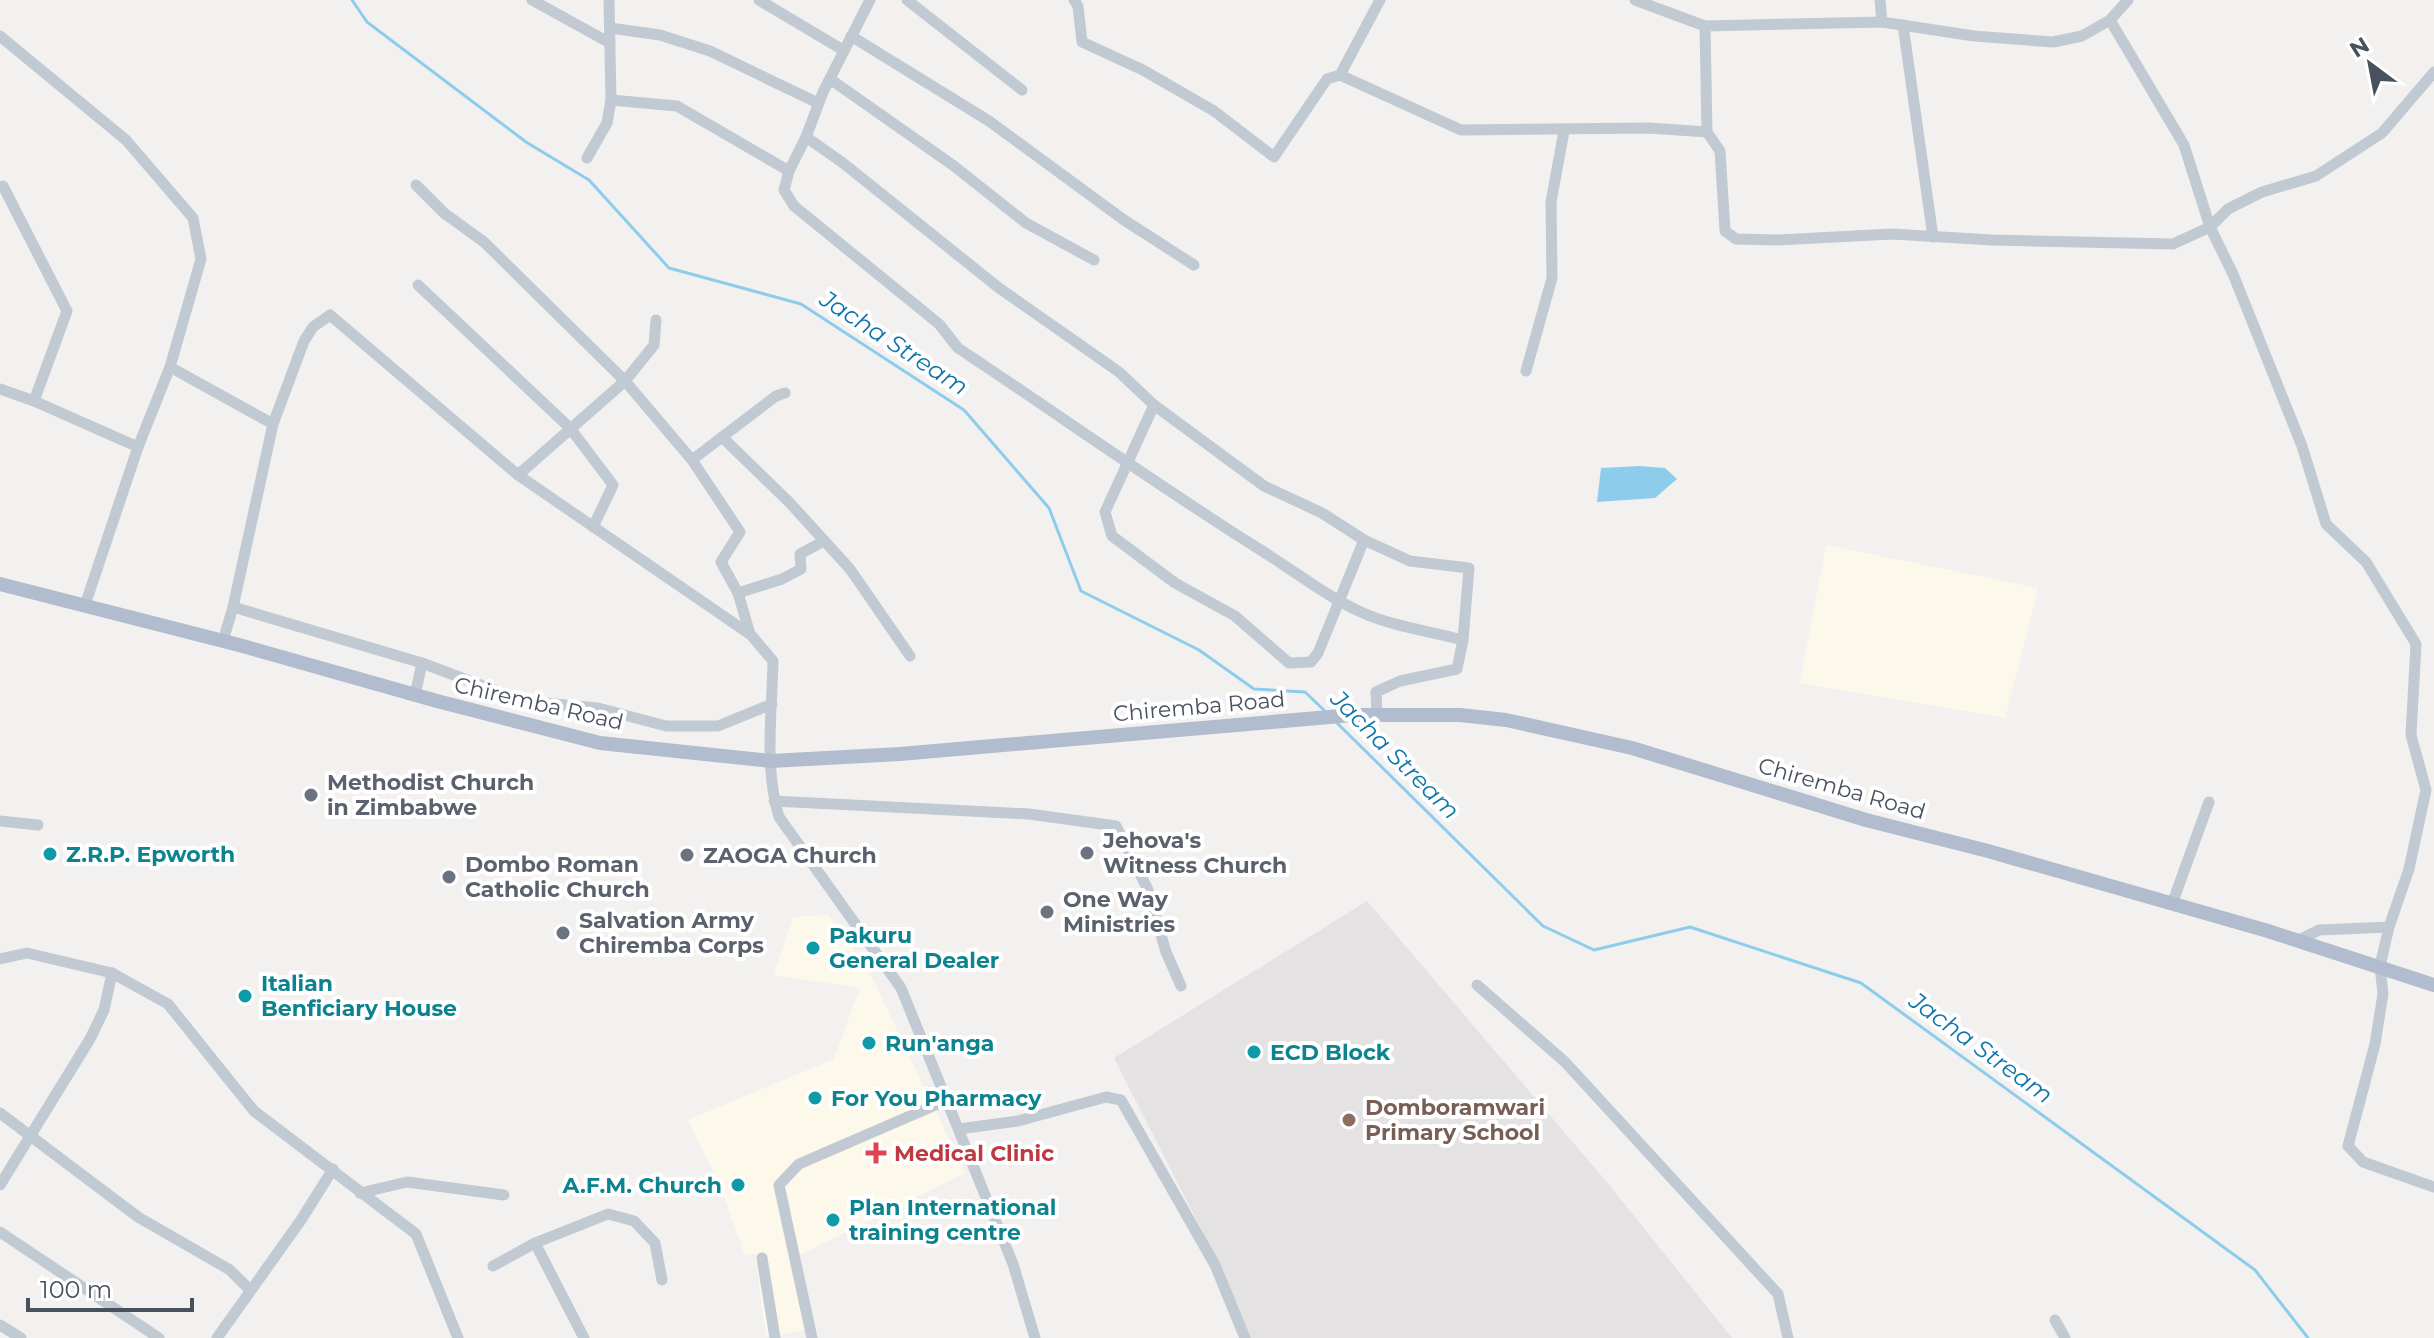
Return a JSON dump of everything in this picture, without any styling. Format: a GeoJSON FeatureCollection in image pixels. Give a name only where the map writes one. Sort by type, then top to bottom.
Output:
{"type":"FeatureCollection","features":[{"type":"Feature","properties":{"kind":"main road","name":"Chiremba Road"},"geometry":{"type":"LineString","coordinates":[[0,584],[600,743],[771,761],[928,752],[1353,715],[1460,715],[1506,720],[1582,736],[1774,790],[1866,820],[1988,851],[2299,940],[2434,985]]}},
{"type":"Feature","properties":{"kind":"street"},"geometry":{"type":"LineString","coordinates":[[532,0],[610,43]]}},
{"type":"Feature","properties":{"kind":"street"},"geometry":{"type":"LineString","coordinates":[[587,158],[607,123],[611,100],[609,0]]}},
{"type":"Feature","properties":{"kind":"street"},"geometry":{"type":"LineString","coordinates":[[759,0],[843,50]]}},
{"type":"Feature","properties":{"kind":"street"},"geometry":{"type":"LineString","coordinates":[[870,0],[843,50],[789,171],[784,190],[794,206],[939,324],[958,348],[1196,510],[1362,613],[1407,629],[1426,630],[1463,640]]}},
{"type":"Feature","properties":{"kind":"street"},"geometry":{"type":"LineString","coordinates":[[907,0],[1022,90]]}},
{"type":"Feature","properties":{"kind":"street"},"geometry":{"type":"LineString","coordinates":[[1074,0],[1078,6],[1082,42],[1143,70],[1214,111],[1274,157],[1327,79],[1340,75],[1461,130],[1649,128],[1707,132]]}},
{"type":"Feature","properties":{"kind":"street"},"geometry":{"type":"LineString","coordinates":[[1340,75],[1380,0]]}},
{"type":"Feature","properties":{"kind":"street"},"geometry":{"type":"LineString","coordinates":[[1635,0],[1705,26],[1882,22],[1974,36],[2053,42],[2082,36],[2110,20],[2128,0]]}},
{"type":"Feature","properties":{"kind":"street"},"geometry":{"type":"LineString","coordinates":[[1880,0],[1882,22]]}},
{"type":"Feature","properties":{"kind":"street"},"geometry":{"type":"LineString","coordinates":[[2110,20],[2184,145],[2210,227],[2233,274],[2302,446],[2326,524],[2366,562],[2416,644],[2411,735],[2426,790],[2409,869],[2389,927],[2380,966],[2383,994],[2375,1044],[2348,1146],[2363,1162],[2434,1187]]}},
{"type":"Feature","properties":{"kind":"street"},"geometry":{"type":"LineString","coordinates":[[1903,25],[1933,237]]}},
{"type":"Feature","properties":{"kind":"street"},"geometry":{"type":"LineString","coordinates":[[1705,26],[1707,132],[1720,151],[1725,231],[1736,239],[1892,234],[2173,244],[2210,227],[2228,209],[2262,192],[2316,176],[2382,133],[2434,72]]}},
{"type":"Feature","properties":{"kind":"street"},"geometry":{"type":"LineString","coordinates":[[610,28],[660,35],[710,51],[818,103]]}},
{"type":"Feature","properties":{"kind":"street"},"geometry":{"type":"LineString","coordinates":[[0,36],[126,140],[193,218],[201,259],[170,367],[138,447],[85,605]]}},
{"type":"Feature","properties":{"kind":"street"},"geometry":{"type":"LineString","coordinates":[[851,36],[989,121],[1124,220],[1194,265]]}},
{"type":"Feature","properties":{"kind":"street"},"geometry":{"type":"LineString","coordinates":[[830,79],[954,166],[1026,223],[1094,260]]}},
{"type":"Feature","properties":{"kind":"street"},"geometry":{"type":"LineString","coordinates":[[611,100],[677,106],[789,171]]}},
{"type":"Feature","properties":{"kind":"street"},"geometry":{"type":"LineString","coordinates":[[1526,371],[1552,278],[1551,202],[1564,131]]}},
{"type":"Feature","properties":{"kind":"street"},"geometry":{"type":"LineString","coordinates":[[806,137],[999,288],[1119,372],[1154,405],[1264,486],[1322,513],[1364,540],[1410,561],[1469,568],[1463,640],[1457,669],[1400,681],[1376,692],[1377,715]]}},
{"type":"Feature","properties":{"kind":"street"},"geometry":{"type":"LineString","coordinates":[[416,185],[444,213],[484,242],[625,381],[692,460],[740,532],[721,562],[738,593],[751,635]]}},
{"type":"Feature","properties":{"kind":"street"},"geometry":{"type":"LineString","coordinates":[[3,186],[67,311],[34,401]]}},
{"type":"Feature","properties":{"kind":"street"},"geometry":{"type":"LineString","coordinates":[[418,285],[570,428],[613,485],[593,527]]}},
{"type":"Feature","properties":{"kind":"street"},"geometry":{"type":"LineString","coordinates":[[223,641],[273,424],[304,341],[313,327],[330,315],[518,475],[751,635],[773,661],[771,761],[774,801],[779,817],[901,988],[1013,1264],[1035,1338]]}},
{"type":"Feature","properties":{"kind":"street"},"geometry":{"type":"LineString","coordinates":[[518,475],[625,381],[654,345],[656,320]]}},
{"type":"Feature","properties":{"kind":"street"},"geometry":{"type":"LineString","coordinates":[[170,367],[273,424]]}},
{"type":"Feature","properties":{"kind":"street"},"geometry":{"type":"LineString","coordinates":[[0,389],[138,447]]}},
{"type":"Feature","properties":{"kind":"street"},"geometry":{"type":"LineString","coordinates":[[692,460],[776,396],[785,393]]}},
{"type":"Feature","properties":{"kind":"street"},"geometry":{"type":"LineString","coordinates":[[1154,405],[1105,512],[1112,536],[1175,583],[1235,616],[1289,663],[1311,662],[1318,653],[1364,540]]}},
{"type":"Feature","properties":{"kind":"street"},"geometry":{"type":"LineString","coordinates":[[722,437],[789,502],[861,582],[910,656]]}},
{"type":"Feature","properties":{"kind":"street"},"geometry":{"type":"LineString","coordinates":[[738,593],[782,579],[801,569],[800,554],[824,541]]}},
{"type":"Feature","properties":{"kind":"street"},"geometry":{"type":"LineString","coordinates":[[233,607],[422,663],[523,701],[598,708],[666,726],[718,726],[772,704]]}},
{"type":"Feature","properties":{"kind":"street"},"geometry":{"type":"LineString","coordinates":[[415,695],[422,663]]}},
{"type":"Feature","properties":{"kind":"street"},"geometry":{"type":"LineString","coordinates":[[774,801],[1029,814],[1116,826],[1148,890],[1166,952],[1181,986]]}},
{"type":"Feature","properties":{"kind":"street"},"geometry":{"type":"LineString","coordinates":[[2172,904],[2209,802]]}},
{"type":"Feature","properties":{"kind":"street"},"geometry":{"type":"LineString","coordinates":[[0,821],[38,825]]}},
{"type":"Feature","properties":{"kind":"street"},"geometry":{"type":"LineString","coordinates":[[2299,940],[2319,930],[2389,927]]}},
{"type":"Feature","properties":{"kind":"street"},"geometry":{"type":"LineString","coordinates":[[0,959],[27,953],[112,973],[168,1004],[254,1111],[416,1234],[458,1338]]}},
{"type":"Feature","properties":{"kind":"street"},"geometry":{"type":"LineString","coordinates":[[0,1185],[72,1070],[104,1010],[112,973]]}},
{"type":"Feature","properties":{"kind":"street"},"geometry":{"type":"LineString","coordinates":[[1477,985],[1565,1062],[1778,1294],[1788,1338]]}},
{"type":"Feature","properties":{"kind":"street"},"geometry":{"type":"LineString","coordinates":[[959,1129],[1018,1121],[1106,1097],[1121,1100],[1215,1265],[1245,1338]]}},
{"type":"Feature","properties":{"kind":"street"},"geometry":{"type":"LineString","coordinates":[[812,1338],[779,1185],[799,1164],[947,1100]]}},
{"type":"Feature","properties":{"kind":"street"},"geometry":{"type":"LineString","coordinates":[[0,1113],[138,1217],[230,1270],[250,1290]]}},
{"type":"Feature","properties":{"kind":"street"},"geometry":{"type":"LineString","coordinates":[[217,1338],[301,1220],[333,1169]]}},
{"type":"Feature","properties":{"kind":"street"},"geometry":{"type":"LineString","coordinates":[[360,1193],[407,1182],[504,1195]]}},
{"type":"Feature","properties":{"kind":"street"},"geometry":{"type":"LineString","coordinates":[[493,1266],[535,1243],[608,1214],[634,1221],[655,1243],[662,1280]]}},
{"type":"Feature","properties":{"kind":"street"},"geometry":{"type":"LineString","coordinates":[[0,1232],[159,1338]]}},
{"type":"Feature","properties":{"kind":"street"},"geometry":{"type":"LineString","coordinates":[[535,1243],[584,1338]]}},
{"type":"Feature","properties":{"kind":"street"},"geometry":{"type":"LineString","coordinates":[[762,1258],[775,1338]]}},
{"type":"Feature","properties":{"kind":"street"},"geometry":{"type":"LineString","coordinates":[[2055,1320],[2065,1338]]}},
{"type":"Feature","properties":{"kind":"street"},"geometry":{"type":"LineString","coordinates":[[0,1325],[21,1338]]}},
{"type":"Feature","properties":{"kind":"shaded area"},"geometry":{"type":"Polygon","coordinates":[[[1826,545],[2038,588],[2005,718],[1800,683],[1826,545]]]}},
{"type":"Feature","properties":{"kind":"shaded area","name":"Domboramwari Primary School"},"geometry":{"type":"Polygon","coordinates":[[[1367,901],[1606,1181],[1732,1338],[1249,1338],[1221,1268],[1114,1058],[1367,901]]]}},
{"type":"Feature","properties":{"kind":"shaded area"},"geometry":{"type":"Polygon","coordinates":[[[828,915],[868,969],[965,1173],[798,1256],[810,1329],[766,1337],[755,1253],[745,1256],[720,1185],[688,1120],[834,1059],[860,988],[774,975],[793,917],[828,915]]]}},
{"type":"Feature","properties":{"kind":"water"},"geometry":{"type":"Polygon","coordinates":[[[1601,468],[1665,468],[1677,479],[1655,498],[1597,502],[1601,468]]]}},
{"type":"Feature","properties":{"kind":"waterway","name":"Jacha Stream"},"geometry":{"type":"LineString","coordinates":[[352,0],[367,22],[526,142],[589,180],[669,268],[801,304],[964,410],[1049,508],[1081,591],[1199,650],[1254,689],[1305,692],[1326,712]]}},
{"type":"Feature","properties":{"kind":"waterway","name":"Jacha Stream"},"geometry":{"type":"LineString","coordinates":[[1335,721],[1543,926],[1594,950],[1690,927],[1861,983],[2255,1270],[2308,1338]]}},
{"type":"Feature","properties":{"kind":"place","name":"Methodist Church in Zimbabwe"},"geometry":{"type":"Point","coordinates":[311,795]}},
{"type":"Feature","properties":{"kind":"place","name":"Jehova's Witness Church"},"geometry":{"type":"Point","coordinates":[1087,853]}},
{"type":"Feature","properties":{"kind":"place","name":"Z.R.P. Epworth"},"geometry":{"type":"Point","coordinates":[50,854]}},
{"type":"Feature","properties":{"kind":"place","name":"ZAOGA Church"},"geometry":{"type":"Point","coordinates":[687,855]}},
{"type":"Feature","properties":{"kind":"place","name":"Dombo Roman Catholic Church"},"geometry":{"type":"Point","coordinates":[449,877]}},
{"type":"Feature","properties":{"kind":"place","name":"One Way Ministries"},"geometry":{"type":"Point","coordinates":[1047,912]}},
{"type":"Feature","properties":{"kind":"place","name":"Salvation Army Chiremba Corps"},"geometry":{"type":"Point","coordinates":[563,933]}},
{"type":"Feature","properties":{"kind":"place","name":"Pakuru General Dealer"},"geometry":{"type":"Point","coordinates":[813,948]}},
{"type":"Feature","properties":{"kind":"place","name":"Italian Benficiary House"},"geometry":{"type":"Point","coordinates":[245,996]}},
{"type":"Feature","properties":{"kind":"place","name":"Run'anga"},"geometry":{"type":"Point","coordinates":[869,1043]}},
{"type":"Feature","properties":{"kind":"place","name":"ECD Block"},"geometry":{"type":"Point","coordinates":[1254,1052]}},
{"type":"Feature","properties":{"kind":"place","name":"For You Pharmacy"},"geometry":{"type":"Point","coordinates":[815,1098]}},
{"type":"Feature","properties":{"kind":"place","name":"Domboramwari Primary School"},"geometry":{"type":"Point","coordinates":[1349,1120]}},
{"type":"Feature","properties":{"kind":"place","name":"Medical Clinic"},"geometry":{"type":"Point","coordinates":[876,1153]}},
{"type":"Feature","properties":{"kind":"place","name":"A.F.M. Church"},"geometry":{"type":"Point","coordinates":[738,1185]}},
{"type":"Feature","properties":{"kind":"place","name":"Plan International training centre"},"geometry":{"type":"Point","coordinates":[833,1220]}}]}
